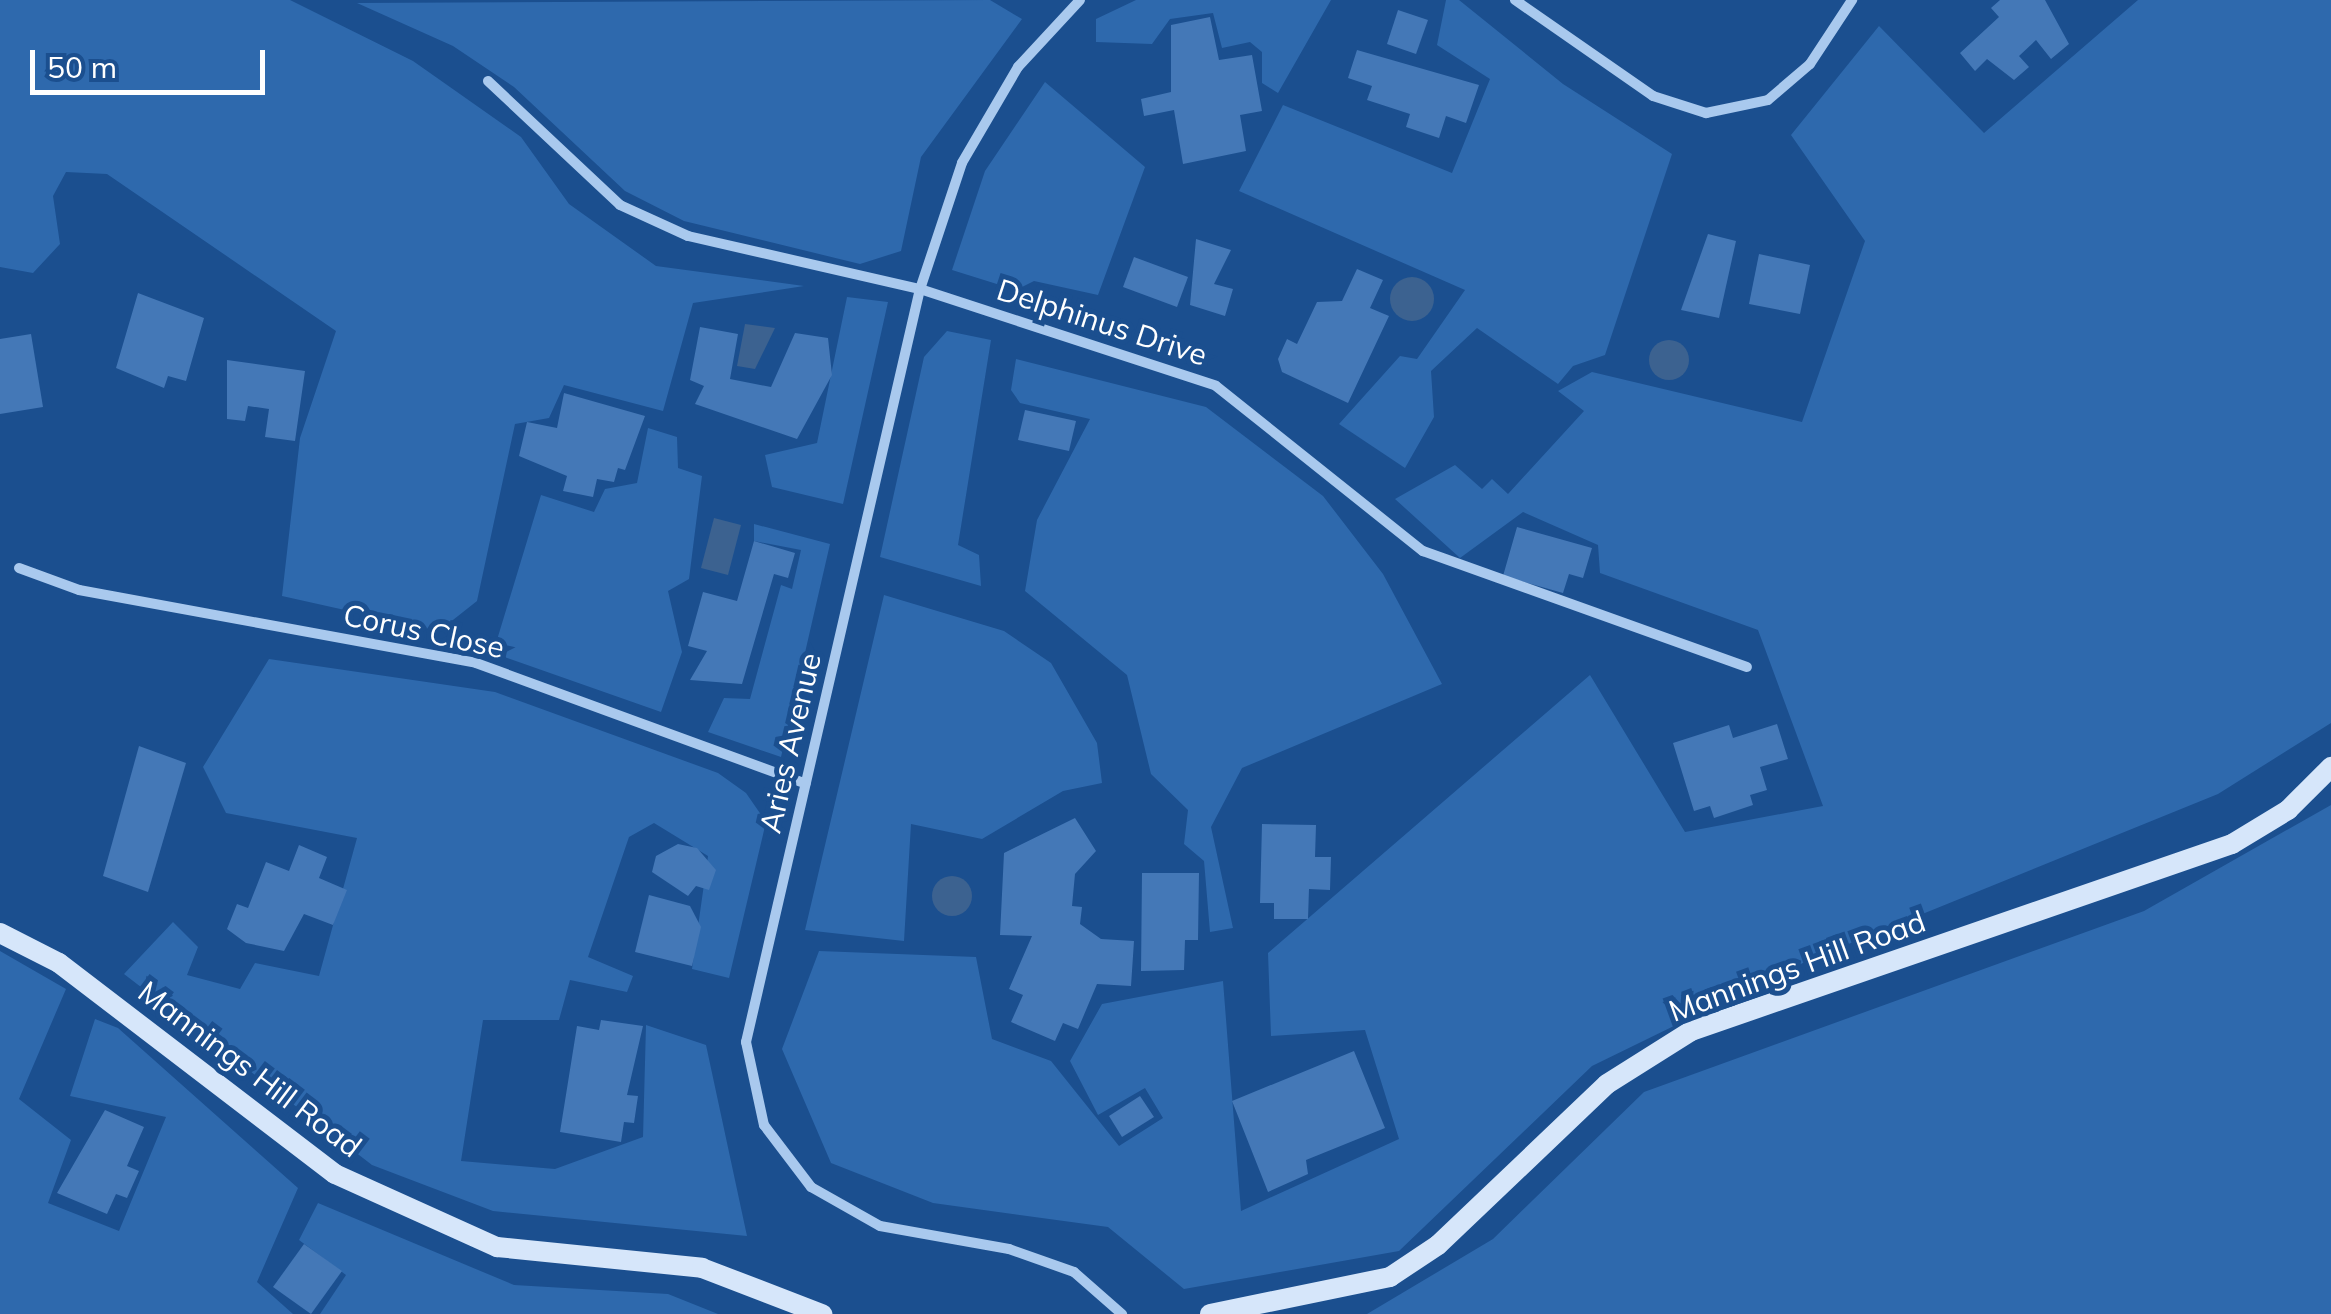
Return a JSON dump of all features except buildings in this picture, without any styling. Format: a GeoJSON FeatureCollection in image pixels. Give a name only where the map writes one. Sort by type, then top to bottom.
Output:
{"type":"FeatureCollection","features":[{"type":"Feature","properties":{"kind":"main road","name":"Mannings Hill Road"},"geometry":{"type":"LineString","coordinates":[[1210,1314],[1390,1277],[1438,1245],[1607,1084],[1691,1031],[2232,844],[2288,810],[2331,767]]}},
{"type":"Feature","properties":{"kind":"main road","name":"Mannings Hill Road"},"geometry":{"type":"LineString","coordinates":[[0,933],[59,963],[334,1174],[496,1248],[702,1268],[822,1314]]}},
{"type":"Feature","properties":{"kind":"street","name":"Aries Avenue"},"geometry":{"type":"LineString","coordinates":[[1080,0],[1018,67],[962,163],[920,289],[746,1042],[764,1125],[811,1187],[880,1226],[1010,1249],[1074,1272],[1122,1314]]}},
{"type":"Feature","properties":{"kind":"street"},"geometry":{"type":"LineString","coordinates":[[1516,0],[1653,96],[1706,113],[1768,100],[1810,64],[1852,0]]}},
{"type":"Feature","properties":{"kind":"street","name":"Delphinus Drive"},"geometry":{"type":"LineString","coordinates":[[488,81],[620,205],[688,236],[920,289],[1216,386],[1423,551],[1748,667]]}},
{"type":"Feature","properties":{"kind":"street","name":"Corus Close"},"geometry":{"type":"LineString","coordinates":[[19,568],[80,590],[476,662],[806,784]]}},
{"type":"Feature","properties":{"kind":"shaded area"},"geometry":{"type":"Polygon","coordinates":[[[0,0],[290,0],[413,61],[521,137],[569,204],[656,266],[804,286],[693,303],[663,411],[564,385],[549,418],[515,424],[477,601],[439,631],[282,596],[300,438],[336,331],[107,174],[66,172],[53,196],[60,244],[33,273],[0,267],[0,0]]]}},
{"type":"Feature","properties":{"kind":"shaded area"},"geometry":{"type":"Polygon","coordinates":[[[990,0],[1022,19],[921,157],[901,251],[860,264],[684,221],[625,191],[514,87],[453,46],[357,3],[990,0]]]}},
{"type":"Feature","properties":{"kind":"shaded area"},"geometry":{"type":"Polygon","coordinates":[[[1136,0],[1331,0],[1278,93],[1262,83],[1262,52],[1250,42],[1222,48],[1213,13],[1170,19],[1152,44],[1096,42],[1096,19],[1136,0]]]}},
{"type":"Feature","properties":{"kind":"shaded area"},"geometry":{"type":"Polygon","coordinates":[[[1446,0],[1459,0],[1563,84],[1672,154],[1605,355],[1573,366],[1558,384],[1477,328],[1431,371],[1434,417],[1405,468],[1339,424],[1400,356],[1417,359],[1465,290],[1239,191],[1283,105],[1452,173],[1490,79],[1437,45],[1446,0]]]}},
{"type":"Feature","properties":{"kind":"shaded area"},"geometry":{"type":"Polygon","coordinates":[[[2138,0],[2331,0],[2331,723],[2218,794],[1809,960],[1592,1066],[1399,1251],[1184,1289],[1108,1227],[933,1203],[831,1163],[782,1049],[819,951],[976,957],[992,1039],[1051,1061],[1119,1146],[1163,1118],[1145,1088],[1098,1115],[1070,1061],[1102,1004],[1223,981],[1241,1211],[1399,1139],[1365,1030],[1271,1036],[1268,953],[1590,675],[1685,832],[1823,806],[1758,630],[1600,573],[1598,545],[1523,512],[1460,558],[1395,499],[1455,465],[1482,489],[1492,479],[1508,494],[1584,411],[1558,391],[1592,372],[1802,422],[1865,241],[1791,135],[1879,26],[1984,133],[2138,0]]]}},
{"type":"Feature","properties":{"kind":"shaded area"},"geometry":{"type":"Polygon","coordinates":[[[1045,82],[1145,167],[1098,295],[1034,281],[1016,290],[952,270],[985,171],[1045,82]]]}},
{"type":"Feature","properties":{"kind":"shaded area"},"geometry":{"type":"Polygon","coordinates":[[[1412,277],[1428,283],[1434,299],[1428,315],[1412,321],[1396,315],[1390,299],[1396,283],[1412,277]]]}},
{"type":"Feature","properties":{"kind":"shaded area"},"geometry":{"type":"Polygon","coordinates":[[[847,297],[888,302],[843,504],[772,487],[765,455],[817,443],[847,297]]]}},
{"type":"Feature","properties":{"kind":"shaded area"},"geometry":{"type":"Polygon","coordinates":[[[745,324],[775,328],[755,369],[737,366],[745,324]]]}},
{"type":"Feature","properties":{"kind":"shaded area"},"geometry":{"type":"Polygon","coordinates":[[[947,331],[991,340],[958,545],[979,555],[981,586],[880,557],[924,357],[947,331]]]}},
{"type":"Feature","properties":{"kind":"shaded area"},"geometry":{"type":"Polygon","coordinates":[[[1669,340],[1683,346],[1689,360],[1683,374],[1669,380],[1655,374],[1649,360],[1655,346],[1669,340]]]}},
{"type":"Feature","properties":{"kind":"shaded area"},"geometry":{"type":"Polygon","coordinates":[[[1016,359],[1206,407],[1323,496],[1383,574],[1442,684],[1242,768],[1211,827],[1233,928],[1210,932],[1204,861],[1184,844],[1188,810],[1151,774],[1127,675],[1025,591],[1037,520],[1090,419],[1020,403],[1011,390],[1016,359]]]}},
{"type":"Feature","properties":{"kind":"shaded area"},"geometry":{"type":"Polygon","coordinates":[[[648,428],[677,437],[678,468],[702,476],[689,579],[668,591],[682,652],[661,712],[493,653],[541,495],[594,512],[605,489],[637,483],[648,428]]]}},
{"type":"Feature","properties":{"kind":"shaded area"},"geometry":{"type":"Polygon","coordinates":[[[714,518],[741,525],[728,575],[701,568],[714,518]]]}},
{"type":"Feature","properties":{"kind":"shaded area"},"geometry":{"type":"Polygon","coordinates":[[[754,524],[830,544],[781,757],[708,732],[724,698],[750,699],[781,585],[792,589],[801,550],[754,541],[754,524]]]}},
{"type":"Feature","properties":{"kind":"shaded area"},"geometry":{"type":"Polygon","coordinates":[[[884,595],[1004,631],[1051,663],[1097,743],[1102,783],[1063,791],[982,839],[911,824],[904,941],[805,930],[884,595]]]}},
{"type":"Feature","properties":{"kind":"shaded area"},"geometry":{"type":"Polygon","coordinates":[[[269,659],[495,692],[718,773],[746,793],[766,822],[729,978],[692,969],[708,856],[654,823],[629,837],[588,957],[633,976],[627,992],[570,980],[559,1020],[483,1020],[461,1161],[555,1169],[643,1137],[646,1025],[706,1045],[747,1236],[493,1211],[372,1165],[124,974],[173,922],[198,947],[187,975],[240,989],[255,963],[319,976],[357,838],[226,813],[203,767],[269,659]]]}},
{"type":"Feature","properties":{"kind":"shaded area"},"geometry":{"type":"Polygon","coordinates":[[[2331,805],[2331,1314],[1367,1314],[1493,1239],[1644,1092],[2144,911],[2331,805]]]}},
{"type":"Feature","properties":{"kind":"shaded area"},"geometry":{"type":"Polygon","coordinates":[[[952,876],[966,882],[972,896],[966,910],[952,916],[938,910],[932,896],[938,882],[952,876]]]}},
{"type":"Feature","properties":{"kind":"shaded area"},"geometry":{"type":"Polygon","coordinates":[[[0,951],[66,989],[19,1099],[71,1140],[48,1203],[119,1231],[166,1117],[70,1096],[95,1019],[118,1028],[298,1188],[257,1282],[293,1314],[0,1314],[0,951]]]}},
{"type":"Feature","properties":{"kind":"shaded area"},"geometry":{"type":"Polygon","coordinates":[[[318,1203],[514,1285],[668,1294],[718,1314],[320,1314],[346,1275],[299,1240],[318,1203]]]}}]}
